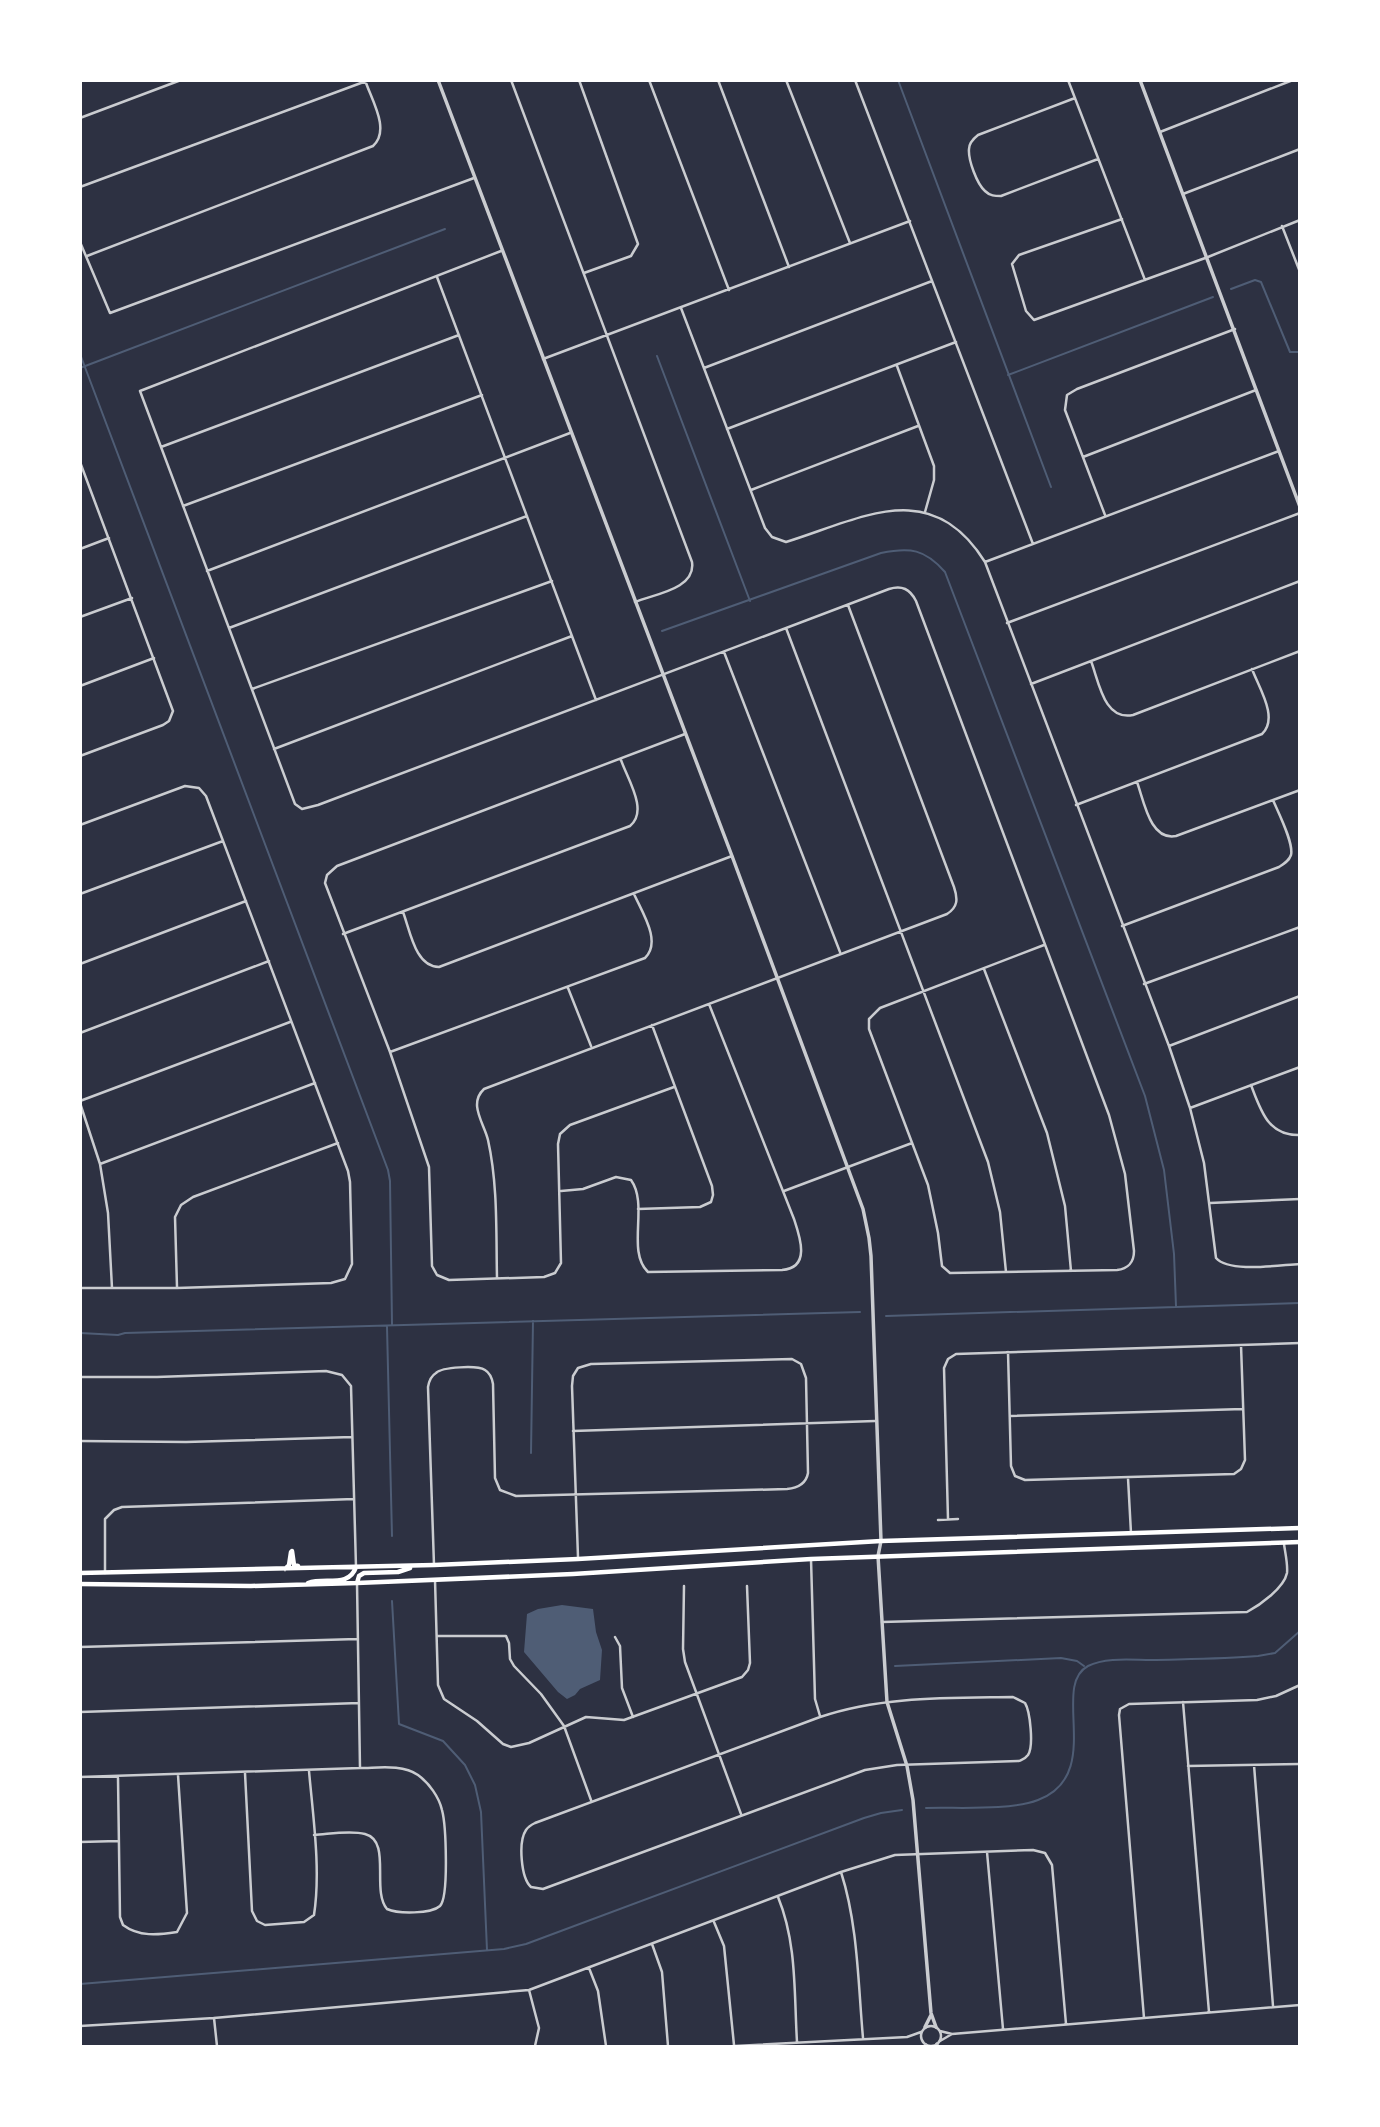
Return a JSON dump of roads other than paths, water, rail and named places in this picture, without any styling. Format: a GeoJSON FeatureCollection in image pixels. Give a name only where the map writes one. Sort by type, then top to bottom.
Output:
{"type":"FeatureCollection","features":[{"type":"Feature","properties":{"kind":"main road"},"geometry":{"type":"LineString","coordinates":[[80,1573],[434,1566],[881,1541],[1300,1528]]}},
{"type":"Feature","properties":{"kind":"main road"},"geometry":{"type":"LineString","coordinates":[[80,1584],[356,1583],[573,1574],[878,1556],[1300,1542]]}},
{"type":"Feature","properties":{"kind":"main road"},"geometry":{"type":"LineString","coordinates":[[285,1569],[289,1565],[292,1551],[295,1566],[330,1565],[341,1568]]}},
{"type":"Feature","properties":{"kind":"main road"},"geometry":{"type":"LineString","coordinates":[[356,1583],[364,1573],[398,1572],[414,1566]]}},
{"type":"Feature","properties":{"kind":"main road"},"geometry":{"type":"LineString","coordinates":[[304,1584],[313,1581],[347,1580],[356,1567]]}},
{"type":"Feature","properties":{"kind":"street"},"geometry":{"type":"LineString","coordinates":[[80,118],[181,80]]}},
{"type":"Feature","properties":{"kind":"street"},"geometry":{"type":"LineString","coordinates":[[438,80],[863,1209],[869,1238],[881,1541],[878,1556],[887,1702],[892,1726],[908,1766],[914,1800],[931,2013],[938,2029],[938,2044]]}},
{"type":"Feature","properties":{"kind":"street"},"geometry":{"type":"LineString","coordinates":[[511,80],[693,566],[692,574],[682,584],[635,602]]}},
{"type":"Feature","properties":{"kind":"street"},"geometry":{"type":"LineString","coordinates":[[579,80],[638,244],[631,256],[584,274]]}},
{"type":"Feature","properties":{"kind":"street"},"geometry":{"type":"LineString","coordinates":[[649,80],[729,290]]}},
{"type":"Feature","properties":{"kind":"street"},"geometry":{"type":"LineString","coordinates":[[718,80],[789,267]]}},
{"type":"Feature","properties":{"kind":"street"},"geometry":{"type":"LineString","coordinates":[[786,80],[850,243]]}},
{"type":"Feature","properties":{"kind":"street"},"geometry":{"type":"LineString","coordinates":[[856,80],[1033,544]]}},
{"type":"Feature","properties":{"kind":"street"},"geometry":{"type":"LineString","coordinates":[[1068,80],[1145,280]]}},
{"type":"Feature","properties":{"kind":"street"},"geometry":{"type":"LineString","coordinates":[[1140,80],[1300,507]]}},
{"type":"Feature","properties":{"kind":"street"},"geometry":{"type":"LineString","coordinates":[[1160,132],[1293,80]]}},
{"type":"Feature","properties":{"kind":"street"},"geometry":{"type":"LineString","coordinates":[[80,187],[366,81],[381,128],[378,142],[370,148],[86,256]]}},
{"type":"Feature","properties":{"kind":"street"},"geometry":{"type":"LineString","coordinates":[[1075,98],[978,135],[968,150],[975,173],[985,192],[992,196],[1001,196],[1098,159]]}},
{"type":"Feature","properties":{"kind":"street"},"geometry":{"type":"LineString","coordinates":[[1183,194],[1300,149]]}},
{"type":"Feature","properties":{"kind":"street"},"geometry":{"type":"LineString","coordinates":[[80,242],[110,313],[474,178]]}},
{"type":"Feature","properties":{"kind":"street"},"geometry":{"type":"LineString","coordinates":[[1122,219],[1019,255],[1012,264],[1026,310],[1034,320],[1208,257],[1300,220]]}},
{"type":"Feature","properties":{"kind":"street"},"geometry":{"type":"LineString","coordinates":[[543,359],[910,221]]}},
{"type":"Feature","properties":{"kind":"street"},"geometry":{"type":"LineString","coordinates":[[1282,226],[1300,272]]}},
{"type":"Feature","properties":{"kind":"street"},"geometry":{"type":"LineString","coordinates":[[501,251],[140,391],[295,804],[302,809],[318,805],[897,587],[908,590],[916,601],[1109,1115],[1130,1202],[1135,1251],[1126,1268],[1116,1270],[954,1274],[942,1266],[928,1185],[869,1029],[870,1015],[880,1008],[1044,945]]}},
{"type":"Feature","properties":{"kind":"street"},"geometry":{"type":"LineString","coordinates":[[437,275],[596,700]]}},
{"type":"Feature","properties":{"kind":"street"},"geometry":{"type":"LineString","coordinates":[[704,368],[932,281]]}},
{"type":"Feature","properties":{"kind":"street"},"geometry":{"type":"LineString","coordinates":[[681,308],[765,528],[772,537],[786,542],[893,509],[925,512],[956,528],[969,539],[985,562],[1169,1046],[1190,1108],[1204,1163],[1216,1258],[1220,1263],[1231,1267],[1300,1264]]}},
{"type":"Feature","properties":{"kind":"street"},"geometry":{"type":"LineString","coordinates":[[1106,517],[1065,410],[1068,395],[1077,388],[1235,329]]}},
{"type":"Feature","properties":{"kind":"street"},"geometry":{"type":"LineString","coordinates":[[161,447],[459,335]]}},
{"type":"Feature","properties":{"kind":"street"},"geometry":{"type":"LineString","coordinates":[[727,429],[956,342]]}},
{"type":"Feature","properties":{"kind":"street"},"geometry":{"type":"LineString","coordinates":[[896,365],[935,471],[925,512]]}},
{"type":"Feature","properties":{"kind":"street"},"geometry":{"type":"LineString","coordinates":[[1083,457],[1256,390]]}},
{"type":"Feature","properties":{"kind":"street"},"geometry":{"type":"LineString","coordinates":[[183,506],[482,395]]}},
{"type":"Feature","properties":{"kind":"street"},"geometry":{"type":"LineString","coordinates":[[750,490],[918,426]]}},
{"type":"Feature","properties":{"kind":"street"},"geometry":{"type":"LineString","coordinates":[[207,571],[570,433]]}},
{"type":"Feature","properties":{"kind":"street"},"geometry":{"type":"LineString","coordinates":[[985,562],[1279,451]]}},
{"type":"Feature","properties":{"kind":"street"},"geometry":{"type":"LineString","coordinates":[[80,462],[171,703],[172,715],[163,725],[80,756]]}},
{"type":"Feature","properties":{"kind":"street"},"geometry":{"type":"LineString","coordinates":[[80,479],[86,477]]}},
{"type":"Feature","properties":{"kind":"street"},"geometry":{"type":"LineString","coordinates":[[1007,623],[1300,513]]}},
{"type":"Feature","properties":{"kind":"street"},"geometry":{"type":"LineString","coordinates":[[229,628],[527,516]]}},
{"type":"Feature","properties":{"kind":"street"},"geometry":{"type":"LineString","coordinates":[[80,548],[109,538]]}},
{"type":"Feature","properties":{"kind":"street"},"geometry":{"type":"LineString","coordinates":[[252,689],[552,581]]}},
{"type":"Feature","properties":{"kind":"street"},"geometry":{"type":"LineString","coordinates":[[1031,684],[1300,582]]}},
{"type":"Feature","properties":{"kind":"street"},"geometry":{"type":"LineString","coordinates":[[80,617],[132,598]]}},
{"type":"Feature","properties":{"kind":"street"},"geometry":{"type":"LineString","coordinates":[[497,1279],[494,1177],[488,1138],[476,1105],[479,1094],[489,1087],[953,910],[957,901],[954,887],[848,605]]}},
{"type":"Feature","properties":{"kind":"street"},"geometry":{"type":"LineString","coordinates":[[786,628],[992,1176],[1000,1212],[1006,1273]]}},
{"type":"Feature","properties":{"kind":"street"},"geometry":{"type":"LineString","coordinates":[[274,749],[572,636]]}},
{"type":"Feature","properties":{"kind":"street"},"geometry":{"type":"LineString","coordinates":[[1091,661],[1108,706],[1115,714],[1123,716],[1133,715],[1300,651]]}},
{"type":"Feature","properties":{"kind":"street"},"geometry":{"type":"LineString","coordinates":[[724,652],[841,953]]}},
{"type":"Feature","properties":{"kind":"street"},"geometry":{"type":"LineString","coordinates":[[80,686],[154,658]]}},
{"type":"Feature","properties":{"kind":"street"},"geometry":{"type":"LineString","coordinates":[[1076,804],[1265,732],[1269,723],[1268,711],[1252,669]]}},
{"type":"Feature","properties":{"kind":"street"},"geometry":{"type":"LineString","coordinates":[[674,1087],[570,1125],[562,1131],[558,1138],[561,1263],[555,1273],[549,1276],[497,1279],[441,1278],[433,1270],[429,1167],[390,1052],[325,888],[327,875],[337,866],[685,734]]}},
{"type":"Feature","properties":{"kind":"street"},"geometry":{"type":"LineString","coordinates":[[343,934],[632,824],[639,810],[621,760]]}},
{"type":"Feature","properties":{"kind":"street"},"geometry":{"type":"LineString","coordinates":[[1137,782],[1154,827],[1159,834],[1166,837],[1176,836],[1300,790]]}},
{"type":"Feature","properties":{"kind":"street"},"geometry":{"type":"LineString","coordinates":[[80,825],[185,786],[199,788],[206,796],[351,1182],[352,1264],[345,1279],[331,1283],[80,1288]]}},
{"type":"Feature","properties":{"kind":"street"},"geometry":{"type":"LineString","coordinates":[[1122,926],[1279,867],[1286,862],[1291,848],[1273,800]]}},
{"type":"Feature","properties":{"kind":"street"},"geometry":{"type":"LineString","coordinates":[[80,894],[223,841]]}},
{"type":"Feature","properties":{"kind":"street"},"geometry":{"type":"LineString","coordinates":[[403,912],[420,957],[426,964],[439,967],[732,856]]}},
{"type":"Feature","properties":{"kind":"street"},"geometry":{"type":"LineString","coordinates":[[390,1052],[640,961],[650,953],[653,940],[634,894]]}},
{"type":"Feature","properties":{"kind":"street"},"geometry":{"type":"LineString","coordinates":[[80,964],[246,901]]}},
{"type":"Feature","properties":{"kind":"street"},"geometry":{"type":"LineString","coordinates":[[1144,984],[1300,927]]}},
{"type":"Feature","properties":{"kind":"street"},"geometry":{"type":"LineString","coordinates":[[80,1033],[269,961]]}},
{"type":"Feature","properties":{"kind":"street"},"geometry":{"type":"LineString","coordinates":[[984,969],[1047,1133],[1065,1206],[1071,1271]]}},
{"type":"Feature","properties":{"kind":"street"},"geometry":{"type":"LineString","coordinates":[[568,988],[592,1048]]}},
{"type":"Feature","properties":{"kind":"street"},"geometry":{"type":"LineString","coordinates":[[1169,1046],[1300,996]]}},
{"type":"Feature","properties":{"kind":"street"},"geometry":{"type":"LineString","coordinates":[[560,1191],[583,1189],[617,1177],[627,1178],[635,1187],[640,1260],[646,1270],[654,1274],[788,1269],[798,1264],[802,1252],[784,1192],[709,1004]]}},
{"type":"Feature","properties":{"kind":"street"},"geometry":{"type":"LineString","coordinates":[[112,1288],[108,1213],[100,1164],[80,1102],[292,1022]]}},
{"type":"Feature","properties":{"kind":"street"},"geometry":{"type":"LineString","coordinates":[[638,1209],[700,1208],[713,1199],[712,1186],[652,1025]]}},
{"type":"Feature","properties":{"kind":"street"},"geometry":{"type":"LineString","coordinates":[[1190,1108],[1300,1067]]}},
{"type":"Feature","properties":{"kind":"street"},"geometry":{"type":"LineString","coordinates":[[100,1164],[315,1083]]}},
{"type":"Feature","properties":{"kind":"street"},"geometry":{"type":"LineString","coordinates":[[1251,1085],[1268,1123],[1279,1132],[1300,1135]]}},
{"type":"Feature","properties":{"kind":"street"},"geometry":{"type":"LineString","coordinates":[[177,1288],[175,1217],[181,1205],[193,1197],[338,1143]]}},
{"type":"Feature","properties":{"kind":"street"},"geometry":{"type":"LineString","coordinates":[[784,1192],[912,1143]]}},
{"type":"Feature","properties":{"kind":"street"},"geometry":{"type":"LineString","coordinates":[[1210,1203],[1300,1199]]}},
{"type":"Feature","properties":{"kind":"street"},"geometry":{"type":"LineString","coordinates":[[948,1519],[944,1368],[948,1359],[956,1354],[1300,1343]]}},
{"type":"Feature","properties":{"kind":"street"},"geometry":{"type":"LineString","coordinates":[[1008,1352],[1012,1466],[1016,1476],[1025,1480],[1234,1475],[1245,1461],[1241,1345]]}},
{"type":"Feature","properties":{"kind":"street"},"geometry":{"type":"LineString","coordinates":[[434,1566],[428,1387],[431,1378],[440,1370],[483,1369],[491,1377],[495,1478],[500,1490],[516,1496],[574,1495],[787,1489],[798,1486],[804,1482],[808,1472],[806,1373],[796,1360],[591,1364],[576,1370],[572,1380],[574,1495],[578,1559]]}},
{"type":"Feature","properties":{"kind":"street"},"geometry":{"type":"LineString","coordinates":[[80,1377],[326,1371],[342,1375],[351,1386],[356,1567]]}},
{"type":"Feature","properties":{"kind":"street"},"geometry":{"type":"LineString","coordinates":[[1010,1416],[1243,1409]]}},
{"type":"Feature","properties":{"kind":"street"},"geometry":{"type":"LineString","coordinates":[[573,1431],[875,1421]]}},
{"type":"Feature","properties":{"kind":"street"},"geometry":{"type":"LineString","coordinates":[[80,1441],[186,1442],[352,1437]]}},
{"type":"Feature","properties":{"kind":"street"},"geometry":{"type":"LineString","coordinates":[[1128,1478],[1131,1533]]}},
{"type":"Feature","properties":{"kind":"street"},"geometry":{"type":"LineString","coordinates":[[105,1573],[105,1519],[114,1510],[122,1507],[354,1499]]}},
{"type":"Feature","properties":{"kind":"street"},"geometry":{"type":"LineString","coordinates":[[938,1520],[958,1519]]}},
{"type":"Feature","properties":{"kind":"street"},"geometry":{"type":"LineString","coordinates":[[882,1622],[1247,1612],[1281,1584],[1287,1573],[1284,1542]]}},
{"type":"Feature","properties":{"kind":"street"},"geometry":{"type":"LineString","coordinates":[[811,1559],[815,1699],[820,1717]]}},
{"type":"Feature","properties":{"kind":"street"},"geometry":{"type":"LineString","coordinates":[[435,1580],[438,1685],[444,1699],[477,1721],[503,1744],[511,1747],[529,1743],[586,1717],[618,1720],[633,1717],[738,1679],[748,1670],[747,1586]]}},
{"type":"Feature","properties":{"kind":"street"},"geometry":{"type":"LineString","coordinates":[[356,1583],[360,1768]]}},
{"type":"Feature","properties":{"kind":"street"},"geometry":{"type":"LineString","coordinates":[[684,1586],[683,1649],[742,1815]]}},
{"type":"Feature","properties":{"kind":"street"},"geometry":{"type":"LineString","coordinates":[[436,1636],[506,1636],[512,1662],[541,1693],[564,1726],[592,1801]]}},
{"type":"Feature","properties":{"kind":"street"},"geometry":{"type":"LineString","coordinates":[[615,1637],[620,1646],[621,1685],[633,1717]]}},
{"type":"Feature","properties":{"kind":"street"},"geometry":{"type":"LineString","coordinates":[[80,1647],[357,1639]]}},
{"type":"Feature","properties":{"kind":"street"},"geometry":{"type":"LineString","coordinates":[[1144,2018],[1120,1709],[1129,1704],[1257,1700],[1276,1696],[1300,1685]]}},
{"type":"Feature","properties":{"kind":"street"},"geometry":{"type":"LineString","coordinates":[[1013,1697],[1025,1703],[1030,1712],[1031,1748],[1027,1756],[1014,1762],[864,1770],[543,1889],[531,1887],[524,1877],[522,1838],[527,1828],[592,1801],[820,1717],[846,1708],[887,1702],[1013,1697]]}},
{"type":"Feature","properties":{"kind":"street"},"geometry":{"type":"LineString","coordinates":[[1183,1702],[1209,2012]]}},
{"type":"Feature","properties":{"kind":"street"},"geometry":{"type":"LineString","coordinates":[[80,1712],[359,1703]]}},
{"type":"Feature","properties":{"kind":"street"},"geometry":{"type":"LineString","coordinates":[[1188,1766],[1300,1763]]}},
{"type":"Feature","properties":{"kind":"street"},"geometry":{"type":"LineString","coordinates":[[1254,1765],[1273,2007]]}},
{"type":"Feature","properties":{"kind":"street"},"geometry":{"type":"LineString","coordinates":[[80,1777],[403,1768],[418,1775],[434,1792],[442,1810],[445,1850],[444,1897],[440,1906],[427,1911],[402,1912],[387,1909],[380,1895],[380,1852],[373,1838],[367,1834],[355,1833],[314,1835]]}},
{"type":"Feature","properties":{"kind":"street"},"geometry":{"type":"LineString","coordinates":[[245,1772],[252,1912],[257,1920],[265,1924],[304,1922],[314,1915],[314,1835],[309,1771]]}},
{"type":"Feature","properties":{"kind":"street"},"geometry":{"type":"LineString","coordinates":[[118,1776],[122,1925],[133,1932],[157,1935],[177,1933],[187,1913],[178,1775]]}},
{"type":"Feature","properties":{"kind":"street"},"geometry":{"type":"LineString","coordinates":[[80,1842],[118,1841]]}},
{"type":"Feature","properties":{"kind":"street"},"geometry":{"type":"LineString","coordinates":[[80,2026],[214,2018],[529,1990],[841,1872],[895,1855],[1033,1850],[1045,1853],[1052,1865],[1066,2024]]}},
{"type":"Feature","properties":{"kind":"street"},"geometry":{"type":"LineString","coordinates":[[987,1852],[1003,2029]]}},
{"type":"Feature","properties":{"kind":"street"},"geometry":{"type":"LineString","coordinates":[[841,1872],[850,1899],[853,1920],[863,2039]]}},
{"type":"Feature","properties":{"kind":"street"},"geometry":{"type":"LineString","coordinates":[[778,1897],[788,1920],[791,1938],[797,2043]]}},
{"type":"Feature","properties":{"kind":"street"},"geometry":{"type":"LineString","coordinates":[[714,1922],[724,1946],[734,2046],[907,2037],[922,2040]]}},
{"type":"Feature","properties":{"kind":"street"},"geometry":{"type":"LineString","coordinates":[[652,1944],[662,1972],[668,2046]]}},
{"type":"Feature","properties":{"kind":"street"},"geometry":{"type":"LineString","coordinates":[[589,1968],[598,1991],[606,2046]]}},
{"type":"Feature","properties":{"kind":"street"},"geometry":{"type":"LineString","coordinates":[[529,1990],[539,2028],[535,2046]]}},
{"type":"Feature","properties":{"kind":"street"},"geometry":{"type":"LineString","coordinates":[[925,2027],[952,2034],[1300,2005]]}},
{"type":"Feature","properties":{"kind":"street"},"geometry":{"type":"LineString","coordinates":[[907,2037],[921,2032],[931,2013]]}},
{"type":"Feature","properties":{"kind":"street"},"geometry":{"type":"LineString","coordinates":[[214,2018],[217,2046]]}},
{"type":"Feature","properties":{"kind":"street"},"geometry":{"type":"LineString","coordinates":[[921,2032],[922,2040],[927,2046],[938,2044],[952,2034]]}},
{"type":"Feature","properties":{"kind":"water"},"geometry":{"type":"Polygon","coordinates":[[[562,1605],[593,1609],[602,1650],[600,1680],[580,1689],[567,1699],[524,1652],[527,1614],[538,1609],[562,1605]]]}},
{"type":"Feature","properties":{"kind":"waterway"},"geometry":{"type":"LineString","coordinates":[[898,80],[1051,487]]}},
{"type":"Feature","properties":{"kind":"waterway"},"geometry":{"type":"LineString","coordinates":[[80,368],[445,229]]}},
{"type":"Feature","properties":{"kind":"waterway"},"geometry":{"type":"LineString","coordinates":[[1231,289],[1255,280],[1261,282],[1290,352],[1300,352]]}},
{"type":"Feature","properties":{"kind":"waterway"},"geometry":{"type":"LineString","coordinates":[[1008,375],[1213,297]]}},
{"type":"Feature","properties":{"kind":"waterway"},"geometry":{"type":"LineString","coordinates":[[80,354],[388,1170],[392,1324]]}},
{"type":"Feature","properties":{"kind":"waterway"},"geometry":{"type":"LineString","coordinates":[[657,356],[750,601]]}},
{"type":"Feature","properties":{"kind":"waterway"},"geometry":{"type":"LineString","coordinates":[[662,631],[881,553],[909,550],[924,554],[945,572],[1145,1096],[1164,1170],[1174,1254],[1176,1306]]}},
{"type":"Feature","properties":{"kind":"waterway"},"geometry":{"type":"LineString","coordinates":[[886,1316],[1300,1303]]}},
{"type":"Feature","properties":{"kind":"waterway"},"geometry":{"type":"LineString","coordinates":[[80,1333],[118,1335],[860,1312]]}},
{"type":"Feature","properties":{"kind":"waterway"},"geometry":{"type":"LineString","coordinates":[[531,1453],[533,1321]]}},
{"type":"Feature","properties":{"kind":"waterway"},"geometry":{"type":"LineString","coordinates":[[387,1327],[392,1536]]}},
{"type":"Feature","properties":{"kind":"waterway"},"geometry":{"type":"LineString","coordinates":[[392,1601],[399,1724],[443,1741],[465,1765],[475,1785],[481,1812],[487,1950]]}},
{"type":"Feature","properties":{"kind":"waterway"},"geometry":{"type":"LineString","coordinates":[[926,1808],[1013,1806],[1038,1800],[1058,1788],[1069,1771],[1073,1752],[1074,1692],[1078,1676],[1088,1666],[1119,1660],[1258,1656],[1275,1653],[1300,1631]]}},
{"type":"Feature","properties":{"kind":"waterway"},"geometry":{"type":"LineString","coordinates":[[895,1666],[1061,1658],[1077,1661],[1084,1666]]}},
{"type":"Feature","properties":{"kind":"waterway"},"geometry":{"type":"LineString","coordinates":[[80,1984],[504,1949],[526,1944],[864,1818],[902,1810]]}}]}
